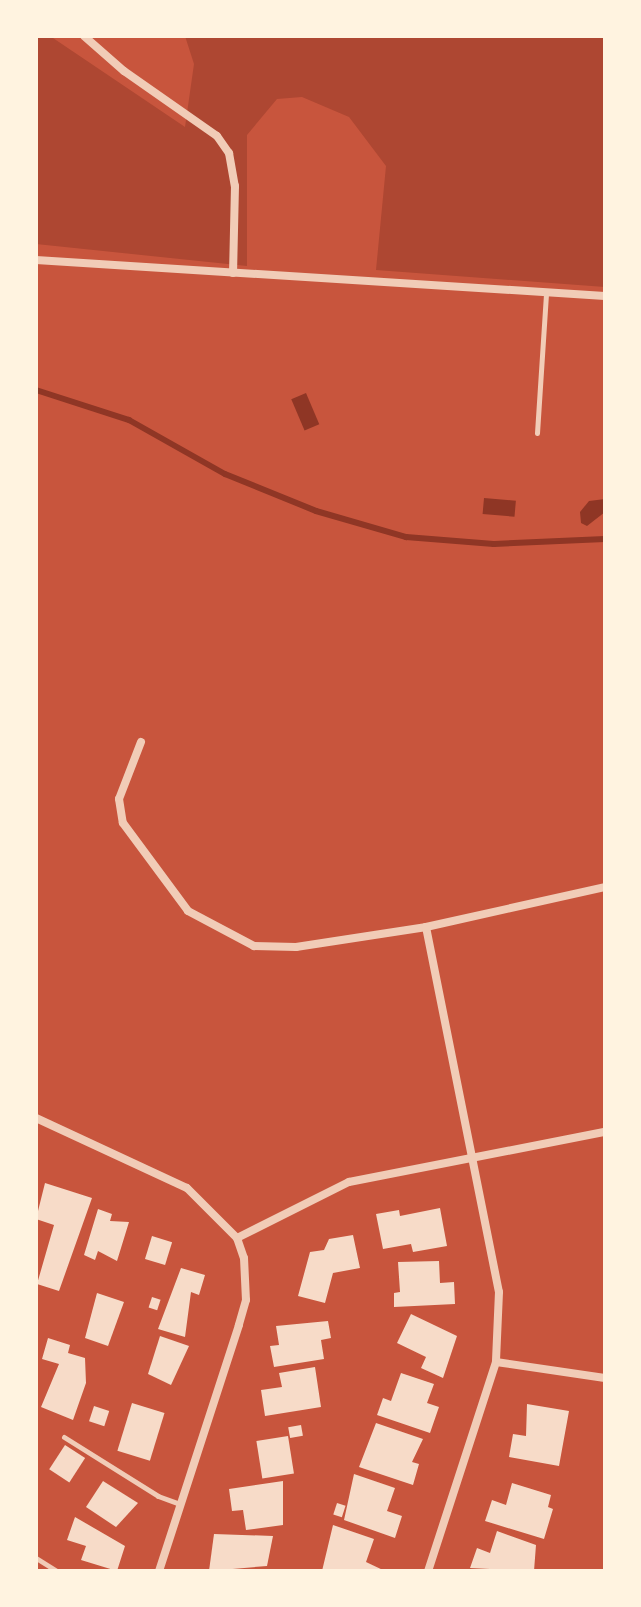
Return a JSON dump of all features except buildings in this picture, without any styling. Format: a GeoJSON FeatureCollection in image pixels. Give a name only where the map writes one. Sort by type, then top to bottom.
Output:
{"type":"FeatureCollection","features":[{"type":"Feature","properties":{"kind":"street"},"geometry":{"type":"LineString","coordinates":[[84,36],[124,71],[217,136],[229,153],[235,186],[233,273]]}},
{"type":"Feature","properties":{"kind":"street"},"geometry":{"type":"LineString","coordinates":[[36,260],[605,296]]}},
{"type":"Feature","properties":{"kind":"street"},"geometry":{"type":"LineString","coordinates":[[141,742],[119,799],[123,823],[188,911],[219,932],[254,946],[296,947],[426,927],[605,887]]}},
{"type":"Feature","properties":{"kind":"street"},"geometry":{"type":"LineString","coordinates":[[426,927],[499,1292],[496,1362],[428,1571]]}},
{"type":"Feature","properties":{"kind":"street"},"geometry":{"type":"LineString","coordinates":[[36,1118],[187,1188],[237,1238],[247,1279],[246,1300],[159,1571]]}},
{"type":"Feature","properties":{"kind":"street"},"geometry":{"type":"LineString","coordinates":[[237,1238],[335,1186],[605,1132]]}},
{"type":"Feature","properties":{"kind":"street"},"geometry":{"type":"LineString","coordinates":[[496,1362],[605,1378]]}},
{"type":"Feature","properties":{"kind":"lane"},"geometry":{"type":"LineString","coordinates":[[537,433],[546,293]]}},
{"type":"Feature","properties":{"kind":"lane"},"geometry":{"type":"LineString","coordinates":[[64,1437],[158,1496],[181,1504]]}},
{"type":"Feature","properties":{"kind":"lane"},"geometry":{"type":"LineString","coordinates":[[36,1558],[57,1571]]}},
{"type":"Feature","properties":{"kind":"shaded area"},"geometry":{"type":"Polygon","coordinates":[[[36,36],[50,36],[185,127],[194,64],[185,36],[605,36],[605,287],[376,270],[386,166],[349,117],[302,97],[277,99],[247,135],[247,266],[36,244],[36,36]]]}},
{"type":"Feature","properties":{"kind":"shaded area"},"geometry":{"type":"Polygon","coordinates":[[[306,393],[319,424],[305,431],[291,399],[306,393]]]}},
{"type":"Feature","properties":{"kind":"shaded area"},"geometry":{"type":"Polygon","coordinates":[[[484,498],[516,501],[514,517],[483,514],[484,498]]]}},
{"type":"Feature","properties":{"kind":"shaded area"},"geometry":{"type":"Polygon","coordinates":[[[605,499],[605,512],[587,526],[581,523],[580,512],[589,501],[605,499]]]}},
{"type":"Feature","properties":{"kind":"waterway"},"geometry":{"type":"LineString","coordinates":[[36,390],[129,420],[225,474],[316,511],[406,537],[494,544],[605,539]]}}]}
